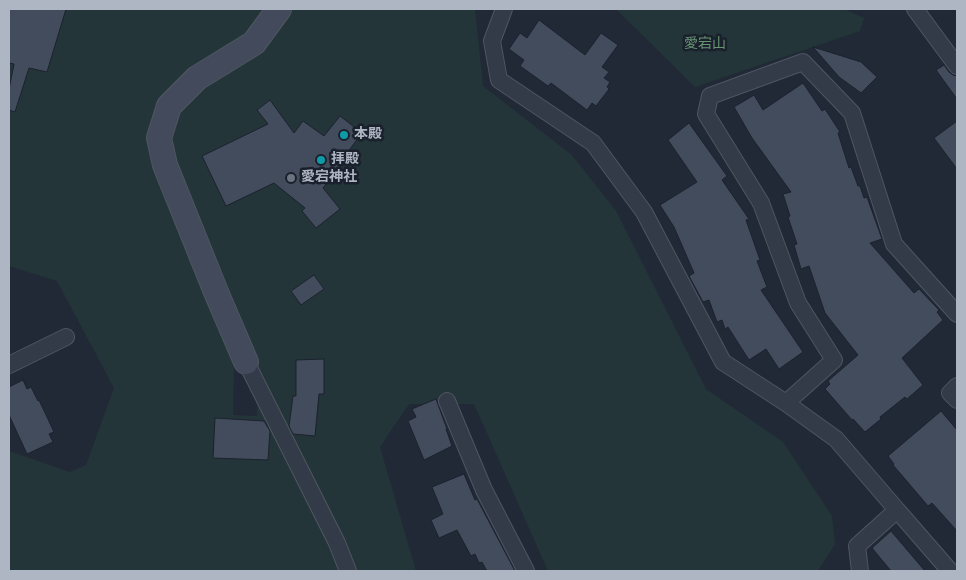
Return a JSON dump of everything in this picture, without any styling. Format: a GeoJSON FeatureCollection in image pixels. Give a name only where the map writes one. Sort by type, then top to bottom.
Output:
{"type":"FeatureCollection","features":[{"type":"Feature","properties":{"kind":"street"},"geometry":{"type":"LineString","coordinates":[[279,9],[254,43],[197,78],[169,106],[159,138],[166,165],[246,362],[337,543],[348,571]]}},
{"type":"Feature","properties":{"kind":"street"},"geometry":{"type":"LineString","coordinates":[[504,9],[492,41],[499,80],[593,143],[644,212],[723,362],[786,403],[836,439],[950,571]]}},
{"type":"Feature","properties":{"kind":"street"},"geometry":{"type":"LineString","coordinates":[[916,9],[957,66]]}},
{"type":"Feature","properties":{"kind":"street"},"geometry":{"type":"LineString","coordinates":[[786,403],[834,360],[798,303],[761,203],[706,114],[710,96],[803,62],[852,113],[894,244],[957,314]]}},
{"type":"Feature","properties":{"kind":"street"},"geometry":{"type":"LineString","coordinates":[[9,365],[66,337]]}},
{"type":"Feature","properties":{"kind":"street"},"geometry":{"type":"LineString","coordinates":[[957,386],[950,393],[957,400]]}},
{"type":"Feature","properties":{"kind":"street"},"geometry":{"type":"LineString","coordinates":[[447,401],[484,490],[526,571]]}},
{"type":"Feature","properties":{"kind":"street"},"geometry":{"type":"LineString","coordinates":[[860,571],[858,546],[897,510]]}},
{"type":"Feature","properties":{"kind":"green space"},"geometry":{"type":"Polygon","coordinates":[[[9,9],[475,9],[483,86],[572,155],[616,211],[706,389],[783,442],[832,516],[835,544],[818,571],[548,571],[474,404],[409,404],[380,447],[416,571],[9,571],[9,451],[70,472],[86,465],[114,388],[57,281],[9,266],[9,9]],[[234,359],[233,415],[257,416],[258,364],[234,359]],[[324,359],[296,360],[297,394],[324,394],[324,359]],[[293,396],[289,433],[315,436],[319,399],[293,396]],[[215,419],[213,458],[268,460],[270,421],[215,419]]]}},
{"type":"Feature","properties":{"kind":"green space","name":"愛宕山"},"geometry":{"type":"Polygon","coordinates":[[[612,9],[844,9],[864,18],[860,31],[695,87],[617,10],[612,9]]]}},
{"type":"Feature","properties":{"kind":"building"},"geometry":{"type":"Polygon","coordinates":[[[9,9],[66,9],[47,72],[29,68],[15,112],[9,110],[9,89],[14,64],[9,63],[9,9]]]}},
{"type":"Feature","properties":{"kind":"building"},"geometry":{"type":"Polygon","coordinates":[[[539,20],[585,55],[601,33],[618,45],[602,67],[609,72],[604,78],[610,82],[607,87],[609,89],[596,106],[592,103],[587,110],[551,83],[548,86],[520,66],[524,60],[509,49],[520,33],[527,38],[539,20]]]}},
{"type":"Feature","properties":{"kind":"building"},"geometry":{"type":"Polygon","coordinates":[[[813,47],[861,62],[877,77],[861,93],[839,77],[813,47]]]}},
{"type":"Feature","properties":{"kind":"building"},"geometry":{"type":"Polygon","coordinates":[[[944,65],[949,72],[957,76],[957,99],[936,70],[944,65]]]}},
{"type":"Feature","properties":{"kind":"building"},"geometry":{"type":"Polygon","coordinates":[[[803,83],[822,111],[825,109],[840,132],[838,133],[849,168],[851,167],[864,198],[867,197],[882,239],[870,243],[914,293],[919,289],[939,310],[937,312],[943,320],[902,358],[923,385],[907,399],[905,397],[880,417],[881,419],[865,432],[825,389],[830,384],[828,381],[858,355],[825,313],[809,266],[801,269],[794,245],[797,244],[783,194],[791,192],[752,138],[734,107],[754,95],[763,110],[803,83]]]}},
{"type":"Feature","properties":{"kind":"building"},"geometry":{"type":"Polygon","coordinates":[[[270,100],[294,133],[303,121],[324,136],[340,116],[362,133],[344,157],[346,159],[323,188],[340,209],[316,228],[302,211],[305,208],[274,183],[226,206],[202,156],[268,124],[257,110],[270,100]]]}},
{"type":"Feature","properties":{"kind":"building"},"geometry":{"type":"Polygon","coordinates":[[[957,121],[957,169],[934,138],[957,121]]]}},
{"type":"Feature","properties":{"kind":"building"},"geometry":{"type":"Polygon","coordinates":[[[689,123],[727,176],[722,180],[749,219],[746,220],[760,260],[757,261],[767,287],[761,290],[803,352],[779,369],[766,349],[749,360],[728,327],[725,329],[722,320],[717,322],[709,300],[703,302],[689,276],[694,273],[674,227],[660,205],[697,182],[668,140],[689,123]]]}},
{"type":"Feature","properties":{"kind":"building"},"geometry":{"type":"Polygon","coordinates":[[[314,275],[324,289],[301,305],[291,291],[314,275]]]}},
{"type":"Feature","properties":{"kind":"building"},"geometry":{"type":"Polygon","coordinates":[[[324,359],[324,394],[319,394],[315,436],[293,434],[289,426],[293,396],[296,396],[296,360],[324,359]]]}},
{"type":"Feature","properties":{"kind":"building"},"geometry":{"type":"Polygon","coordinates":[[[23,380],[27,389],[31,387],[39,400],[54,432],[49,434],[53,442],[27,454],[9,415],[9,387],[23,380]]]}},
{"type":"Feature","properties":{"kind":"building"},"geometry":{"type":"Polygon","coordinates":[[[436,399],[452,446],[424,460],[408,421],[416,417],[412,409],[436,399]]]}},
{"type":"Feature","properties":{"kind":"building"},"geometry":{"type":"Polygon","coordinates":[[[941,411],[957,430],[957,531],[932,503],[928,506],[893,465],[888,456],[941,411]]]}},
{"type":"Feature","properties":{"kind":"building"},"geometry":{"type":"Polygon","coordinates":[[[215,418],[264,421],[270,431],[268,460],[213,458],[215,418]]]}},
{"type":"Feature","properties":{"kind":"building"},"geometry":{"type":"Polygon","coordinates":[[[464,474],[475,500],[477,499],[515,571],[487,571],[482,562],[479,563],[475,554],[471,556],[457,530],[439,538],[431,520],[443,514],[432,487],[464,474]]]}},
{"type":"Feature","properties":{"kind":"building"},"geometry":{"type":"Polygon","coordinates":[[[891,531],[925,571],[891,571],[872,548],[891,531]]]}},
{"type":"Feature","properties":{"kind":"place","name":"本殿"},"geometry":{"type":"Point","coordinates":[344,135]}},
{"type":"Feature","properties":{"kind":"place","name":"拝殿"},"geometry":{"type":"Point","coordinates":[321,160]}},
{"type":"Feature","properties":{"kind":"place","name":"愛宕神社"},"geometry":{"type":"Point","coordinates":[291,178]}}]}
